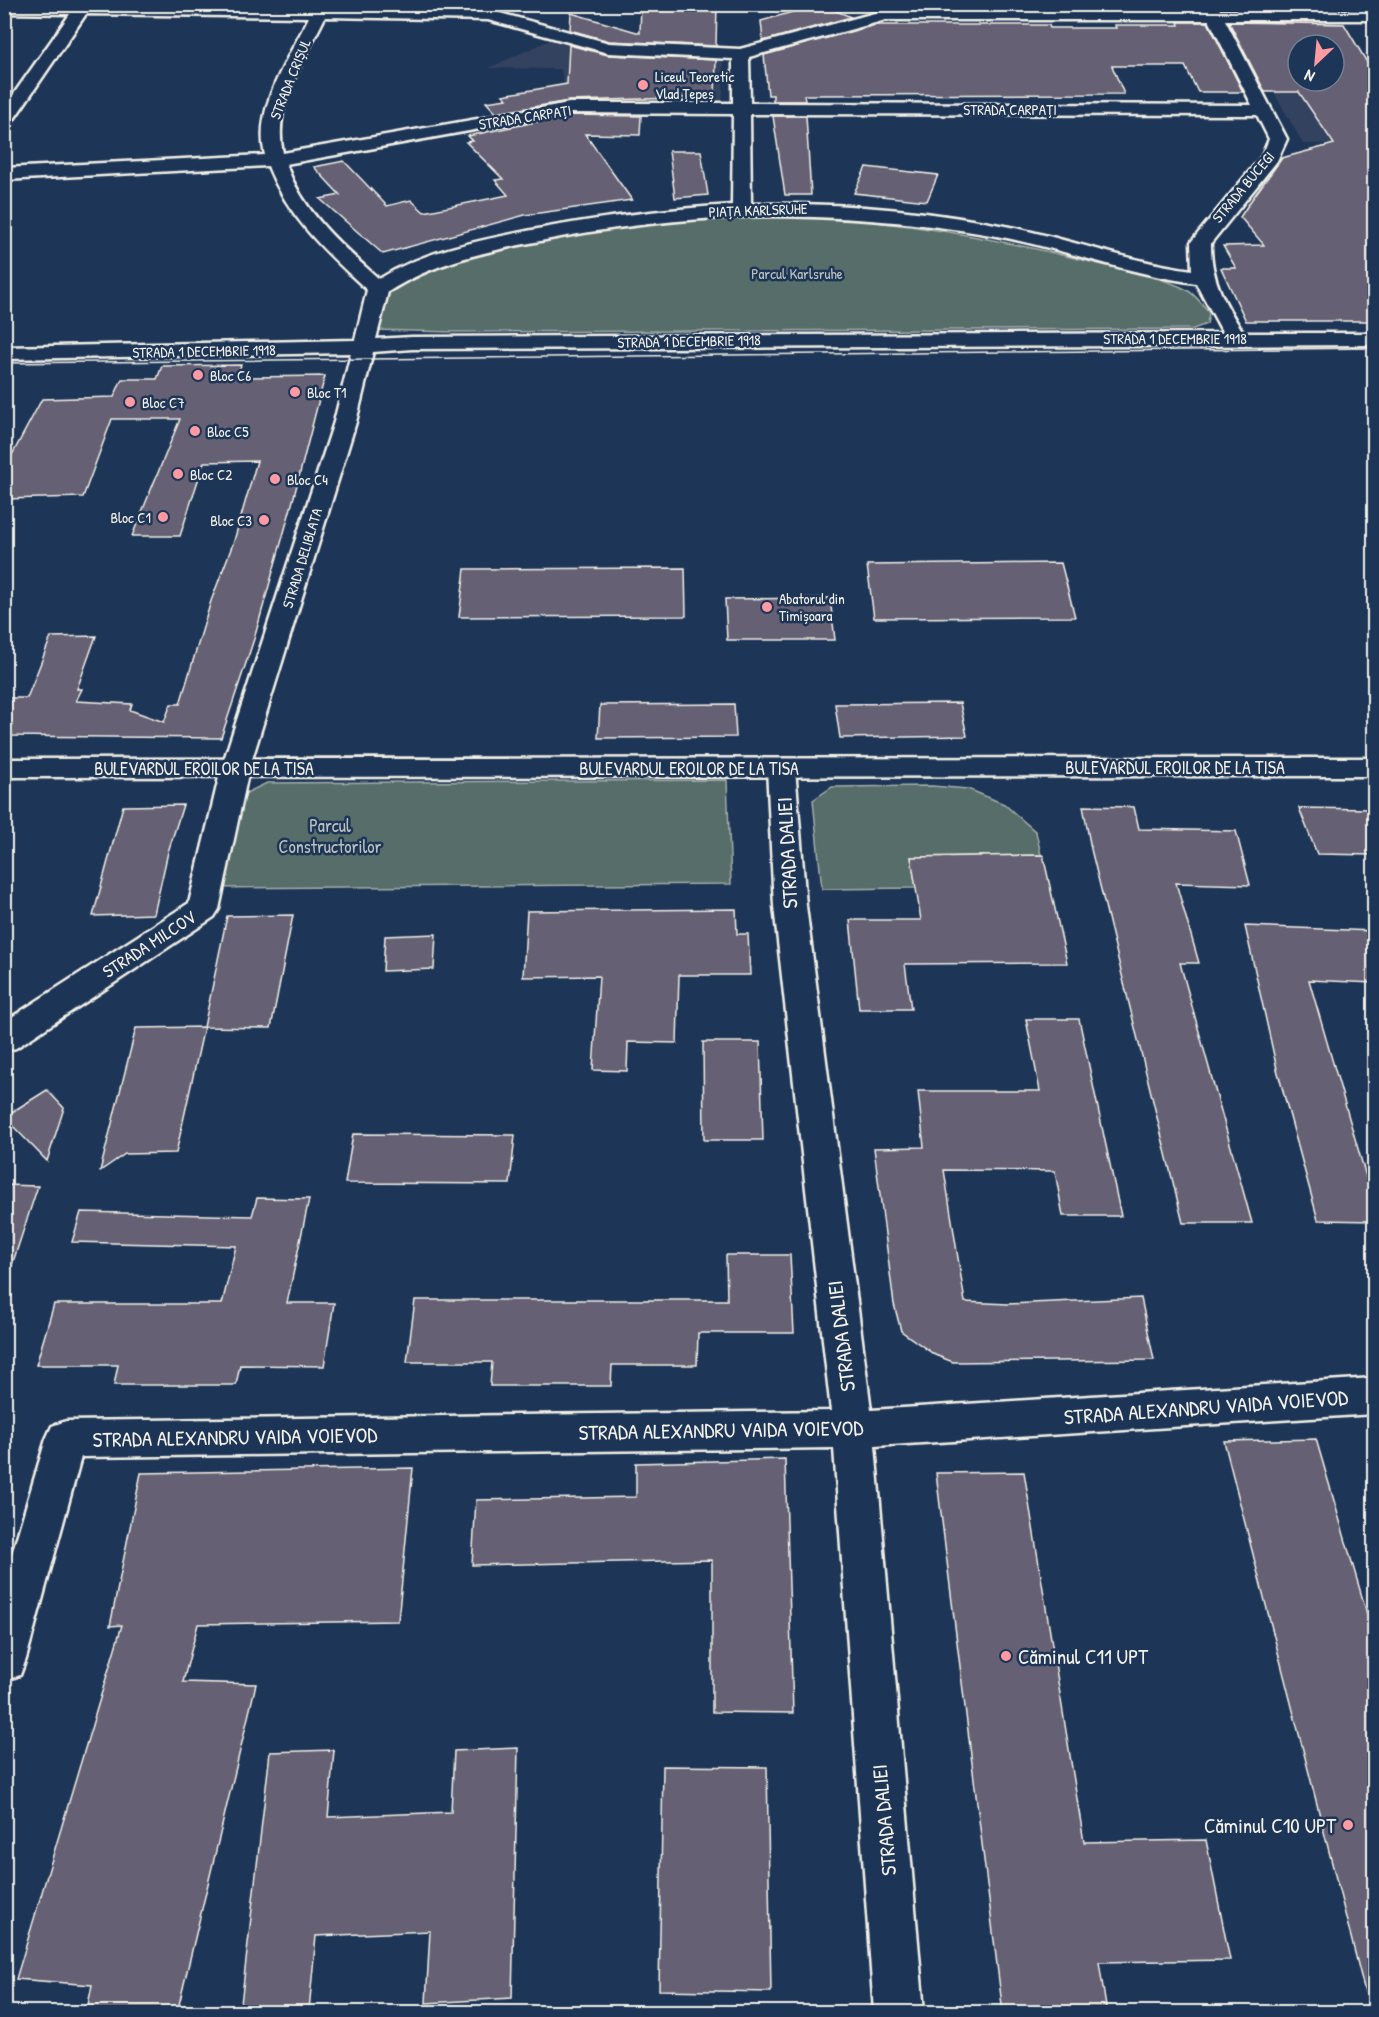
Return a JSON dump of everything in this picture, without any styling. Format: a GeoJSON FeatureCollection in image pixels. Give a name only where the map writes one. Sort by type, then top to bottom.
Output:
{"type":"FeatureCollection","features":[{"type":"Feature","properties":{"kind":"street"},"geometry":{"type":"LineString","coordinates":[[4,121],[83,7]]}},
{"type":"Feature","properties":{"kind":"street"},"geometry":{"type":"LineString","coordinates":[[4,8],[83,7],[319,13],[490,10],[608,48],[741,54],[866,11],[886,15],[1212,10],[1374,15]]}},
{"type":"Feature","properties":{"kind":"street","name":"STRADA BUCEGI"},"geometry":{"type":"LineString","coordinates":[[1212,10],[1276,133],[1277,146],[1203,238],[1199,255],[1205,288],[1237,338]]}},
{"type":"Feature","properties":{"kind":"street","name":"STRADA CRIȘUL"},"geometry":{"type":"LineString","coordinates":[[319,13],[272,121],[270,142],[275,160],[295,199],[321,236],[378,289]]}},
{"type":"Feature","properties":{"kind":"street"},"geometry":{"type":"LineString","coordinates":[[741,54],[742,209]]}},
{"type":"Feature","properties":{"kind":"street","name":"STRADA CARPAȚI"},"geometry":{"type":"LineString","coordinates":[[4,174],[275,160],[569,108],[1264,110]]}},
{"type":"Feature","properties":{"kind":"street","name":"PIAȚA KARLSRUHE"},"geometry":{"type":"LineString","coordinates":[[378,289],[409,270],[440,258],[544,233],[621,220],[742,209],[822,209],[920,217],[1020,234],[1161,271],[1203,278]]}},
{"type":"Feature","properties":{"kind":"street"},"geometry":{"type":"LineString","coordinates":[[364,347],[378,289]]}},
{"type":"Feature","properties":{"kind":"street","name":"STRADA 1 DECEMBRIE 1918"},"geometry":{"type":"LineString","coordinates":[[11,353],[364,347],[422,343],[1374,339]]}},
{"type":"Feature","properties":{"kind":"street","name":"STRADA DELIBLATA"},"geometry":{"type":"LineString","coordinates":[[235,769],[345,422],[364,347]]}},
{"type":"Feature","properties":{"kind":"street"},"geometry":{"type":"LineString","coordinates":[[4,376],[11,353]]}},
{"type":"Feature","properties":{"kind":"street","name":"BULEVARDUL EROILOR DE LA TISA"},"geometry":{"type":"LineString","coordinates":[[4,768],[1374,767]]}},
{"type":"Feature","properties":{"kind":"street","name":"STRADA DALIEI"},"geometry":{"type":"LineString","coordinates":[[781,768],[790,906],[853,1429],[899,2013]]}},
{"type":"Feature","properties":{"kind":"street","name":"STRADA MILCOV"},"geometry":{"type":"LineString","coordinates":[[4,1039],[202,909],[235,769]]}},
{"type":"Feature","properties":{"kind":"street","name":"STRADA ALEXANDRU VAIDA VOIEVOD"},"geometry":{"type":"LineString","coordinates":[[13,1605],[66,1439],[853,1429],[1374,1396]]}},
{"type":"Feature","properties":{"kind":"street"},"geometry":{"type":"LineString","coordinates":[[4,1659],[13,1605]]}},
{"type":"Feature","properties":{"kind":"shaded area","name":"Liceul Teoretic Vlad Țepeș"},"geometry":{"type":"Polygon","coordinates":[[[550,40],[607,52],[701,56],[720,60],[723,63],[723,100],[567,102],[561,69],[488,68],[550,40]]]}},
{"type":"Feature","properties":{"kind":"shaded area"},"geometry":{"type":"Polygon","coordinates":[[[1262,71],[1286,78],[1286,93],[1346,93],[1346,71],[1374,71],[1374,144],[1303,144],[1262,71]]]}},
{"type":"Feature","properties":{"kind":"green space","name":"Parcul Karlsruhe"},"geometry":{"type":"Polygon","coordinates":[[[798,216],[909,226],[946,232],[1018,245],[1140,273],[1164,280],[1190,292],[1209,313],[1207,324],[1193,329],[453,332],[374,330],[383,299],[404,280],[485,251],[623,225],[798,216]]]}},
{"type":"Feature","properties":{"kind":"green space","name":"Parcul Constructorilor"},"geometry":{"type":"Polygon","coordinates":[[[727,780],[731,884],[214,888],[244,794],[267,783],[727,780]]]}},
{"type":"Feature","properties":{"kind":"green space"},"geometry":{"type":"Polygon","coordinates":[[[932,786],[968,789],[1004,804],[1036,832],[1041,855],[911,857],[916,888],[822,889],[813,800],[832,787],[932,786]]]}},
{"type":"Feature","properties":{"kind":"building"},"geometry":{"type":"Polygon","coordinates":[[[641,4],[717,4],[716,46],[609,41],[570,30],[571,13],[640,33],[641,4]]]}},
{"type":"Feature","properties":{"kind":"building"},"geometry":{"type":"Polygon","coordinates":[[[820,4],[851,17],[763,41],[761,21],[820,4]]]}},
{"type":"Feature","properties":{"kind":"building"},"geometry":{"type":"Polygon","coordinates":[[[1178,22],[1208,22],[1243,92],[1198,92],[1185,66],[1112,66],[1124,94],[804,95],[805,101],[773,101],[773,95],[768,95],[764,55],[875,25],[1049,25],[1050,28],[1116,28],[1115,25],[1179,25],[1178,22]]]}},
{"type":"Feature","properties":{"kind":"building"},"geometry":{"type":"Polygon","coordinates":[[[1229,22],[1344,24],[1374,74],[1374,321],[1246,321],[1221,268],[1236,268],[1223,246],[1264,245],[1240,217],[1282,158],[1334,144],[1300,93],[1346,93],[1346,33],[1286,33],[1286,92],[1265,92],[1229,22]]]}},
{"type":"Feature","properties":{"kind":"building","name":"Liceul Teoretic Vlad Țepeș"},"geometry":{"type":"Polygon","coordinates":[[[569,45],[608,55],[716,60],[715,97],[569,101],[496,113],[486,102],[507,99],[503,95],[567,84],[569,45]]]}},
{"type":"Feature","properties":{"kind":"building"},"geometry":{"type":"Polygon","coordinates":[[[569,115],[641,116],[640,135],[585,134],[632,200],[525,215],[383,254],[320,199],[340,195],[314,167],[344,161],[387,206],[411,200],[424,212],[508,195],[495,180],[503,179],[466,142],[473,141],[468,136],[569,115]]]}},
{"type":"Feature","properties":{"kind":"building"},"geometry":{"type":"Polygon","coordinates":[[[773,116],[806,116],[811,195],[785,195],[773,116]]]}},
{"type":"Feature","properties":{"kind":"building"},"geometry":{"type":"Polygon","coordinates":[[[669,151],[701,151],[708,195],[675,198],[669,151]]]}},
{"type":"Feature","properties":{"kind":"building"},"geometry":{"type":"Polygon","coordinates":[[[866,167],[938,175],[927,201],[854,193],[866,167]]]}},
{"type":"Feature","properties":{"kind":"building"},"geometry":{"type":"Polygon","coordinates":[[[241,365],[237,377],[325,376],[254,639],[221,738],[4,736],[4,698],[27,698],[51,637],[96,636],[77,689],[82,689],[76,701],[132,704],[130,710],[164,722],[171,704],[180,704],[211,601],[234,541],[257,461],[204,462],[180,536],[132,536],[180,419],[112,419],[83,497],[4,499],[4,470],[42,399],[114,397],[122,379],[157,379],[162,366],[241,365]]]}},
{"type":"Feature","properties":{"kind":"building"},"geometry":{"type":"Polygon","coordinates":[[[1061,563],[1075,617],[874,618],[867,565],[1061,563]]]}},
{"type":"Feature","properties":{"kind":"building"},"geometry":{"type":"Polygon","coordinates":[[[685,568],[686,616],[459,617],[465,569],[685,568]]]}},
{"type":"Feature","properties":{"kind":"building"},"geometry":{"type":"Polygon","coordinates":[[[830,598],[835,640],[727,640],[725,599],[830,598]]]}},
{"type":"Feature","properties":{"kind":"building"},"geometry":{"type":"Polygon","coordinates":[[[960,703],[967,736],[840,738],[835,704],[960,703]]]}},
{"type":"Feature","properties":{"kind":"building"},"geometry":{"type":"Polygon","coordinates":[[[734,704],[736,737],[598,738],[600,705],[734,704]]]}},
{"type":"Feature","properties":{"kind":"building"},"geometry":{"type":"Polygon","coordinates":[[[183,805],[168,852],[154,914],[93,916],[123,806],[183,805]]]}},
{"type":"Feature","properties":{"kind":"building"},"geometry":{"type":"Polygon","coordinates":[[[1083,806],[1134,807],[1139,829],[1236,831],[1250,885],[1176,883],[1199,963],[1180,963],[1252,1223],[1183,1223],[1091,849],[1083,806]]]}},
{"type":"Feature","properties":{"kind":"building"},"geometry":{"type":"Polygon","coordinates":[[[1299,808],[1374,809],[1374,855],[1317,854],[1299,808]]]}},
{"type":"Feature","properties":{"kind":"building"},"geometry":{"type":"Polygon","coordinates":[[[1043,855],[1067,963],[905,964],[911,1009],[859,1009],[850,920],[921,920],[911,857],[1043,855]]]}},
{"type":"Feature","properties":{"kind":"building"},"geometry":{"type":"Polygon","coordinates":[[[736,909],[737,934],[748,934],[750,975],[679,975],[677,1043],[628,1042],[627,1071],[593,1070],[599,976],[523,977],[527,911],[736,909]]]}},
{"type":"Feature","properties":{"kind":"building"},"geometry":{"type":"Polygon","coordinates":[[[293,915],[271,1028],[204,1027],[227,916],[293,915]]]}},
{"type":"Feature","properties":{"kind":"building"},"geometry":{"type":"Polygon","coordinates":[[[1245,926],[1374,931],[1374,983],[1309,980],[1374,1204],[1374,1221],[1318,1220],[1277,1069],[1245,926]]]}},
{"type":"Feature","properties":{"kind":"building"},"geometry":{"type":"Polygon","coordinates":[[[436,934],[434,969],[383,971],[385,936],[436,934]]]}},
{"type":"Feature","properties":{"kind":"building"},"geometry":{"type":"Polygon","coordinates":[[[1026,1019],[1079,1019],[1121,1216],[1063,1216],[1055,1171],[944,1170],[965,1302],[1008,1304],[1141,1298],[1154,1360],[953,1362],[935,1355],[901,1331],[894,1304],[874,1148],[924,1147],[918,1091],[1040,1091],[1026,1019]]]}},
{"type":"Feature","properties":{"kind":"building"},"geometry":{"type":"Polygon","coordinates":[[[204,1027],[176,1153],[125,1154],[100,1171],[136,1028],[204,1027]]]}},
{"type":"Feature","properties":{"kind":"building"},"geometry":{"type":"Polygon","coordinates":[[[703,1042],[760,1042],[763,1140],[704,1140],[703,1042]]]}},
{"type":"Feature","properties":{"kind":"building"},"geometry":{"type":"Polygon","coordinates":[[[47,1090],[64,1108],[47,1161],[4,1117],[47,1090]]]}},
{"type":"Feature","properties":{"kind":"building"},"geometry":{"type":"Polygon","coordinates":[[[353,1134],[515,1135],[510,1184],[345,1183],[353,1134]]]}},
{"type":"Feature","properties":{"kind":"building"},"geometry":{"type":"Polygon","coordinates":[[[4,1185],[38,1186],[10,1271],[4,1271],[4,1185]]]}},
{"type":"Feature","properties":{"kind":"building"},"geometry":{"type":"Polygon","coordinates":[[[257,1198],[309,1199],[287,1303],[334,1303],[324,1366],[240,1365],[236,1385],[114,1385],[118,1365],[36,1365],[54,1304],[222,1304],[236,1246],[72,1242],[81,1212],[252,1216],[257,1198]]]}},
{"type":"Feature","properties":{"kind":"building"},"geometry":{"type":"Polygon","coordinates":[[[726,1255],[790,1255],[794,1333],[698,1333],[697,1365],[612,1365],[611,1386],[490,1386],[492,1362],[407,1362],[415,1300],[727,1300],[726,1255]]]}},
{"type":"Feature","properties":{"kind":"building","name":"Căminul C10 UPT"},"geometry":{"type":"Polygon","coordinates":[[[1316,1439],[1374,1638],[1374,1991],[1365,1992],[1224,1441],[1316,1439]]]}},
{"type":"Feature","properties":{"kind":"building"},"geometry":{"type":"Polygon","coordinates":[[[785,1459],[793,1713],[712,1712],[712,1560],[472,1565],[476,1500],[636,1497],[636,1463],[785,1459]]]}},
{"type":"Feature","properties":{"kind":"building"},"geometry":{"type":"Polygon","coordinates":[[[413,1468],[398,1621],[198,1624],[183,1682],[256,1684],[177,2013],[87,2010],[92,1985],[16,1979],[122,1625],[110,1626],[141,1473],[413,1468]]]}},
{"type":"Feature","properties":{"kind":"building","name":"Căminul C11 UPT"},"geometry":{"type":"Polygon","coordinates":[[[1024,1472],[1084,1842],[1206,1840],[1230,1960],[1099,1962],[1107,2013],[1003,2013],[936,1473],[1024,1472]]]}},
{"type":"Feature","properties":{"kind":"building"},"geometry":{"type":"Polygon","coordinates":[[[518,1748],[512,1998],[426,2003],[430,1931],[316,1936],[309,2010],[240,2013],[270,1752],[334,1750],[328,1817],[451,1812],[454,1751],[518,1748]]]}},
{"type":"Feature","properties":{"kind":"building"},"geometry":{"type":"Polygon","coordinates":[[[663,1766],[767,1767],[771,1992],[659,1990],[663,1766]]]}},
{"type":"Feature","properties":{"kind":"tram line"},"geometry":{"type":"LineString","coordinates":[[4,363],[1374,348]]}},
{"type":"Feature","properties":{"kind":"place","name":"Liceul Teoretic Vlad Țepeș"},"geometry":{"type":"Point","coordinates":[643,85]}},
{"type":"Feature","properties":{"kind":"place","name":"Bloc C6"},"geometry":{"type":"Point","coordinates":[198,375]}},
{"type":"Feature","properties":{"kind":"place","name":"Bloc T1"},"geometry":{"type":"Point","coordinates":[295,392]}},
{"type":"Feature","properties":{"kind":"place","name":"Bloc C7"},"geometry":{"type":"Point","coordinates":[130,402]}},
{"type":"Feature","properties":{"kind":"place","name":"Bloc C5"},"geometry":{"type":"Point","coordinates":[195,431]}},
{"type":"Feature","properties":{"kind":"place","name":"Bloc C2"},"geometry":{"type":"Point","coordinates":[178,474]}},
{"type":"Feature","properties":{"kind":"place","name":"Bloc C4"},"geometry":{"type":"Point","coordinates":[275,479]}},
{"type":"Feature","properties":{"kind":"place","name":"Bloc C1"},"geometry":{"type":"Point","coordinates":[163,517]}},
{"type":"Feature","properties":{"kind":"place","name":"Bloc C3"},"geometry":{"type":"Point","coordinates":[264,520]}},
{"type":"Feature","properties":{"kind":"place","name":"Abatorul din Timișoara"},"geometry":{"type":"Point","coordinates":[767,607]}},
{"type":"Feature","properties":{"kind":"place","name":"Căminul C11 UPT"},"geometry":{"type":"Point","coordinates":[1006,1656]}},
{"type":"Feature","properties":{"kind":"place","name":"Căminul C10 UPT"},"geometry":{"type":"Point","coordinates":[1348,1825]}}]}
